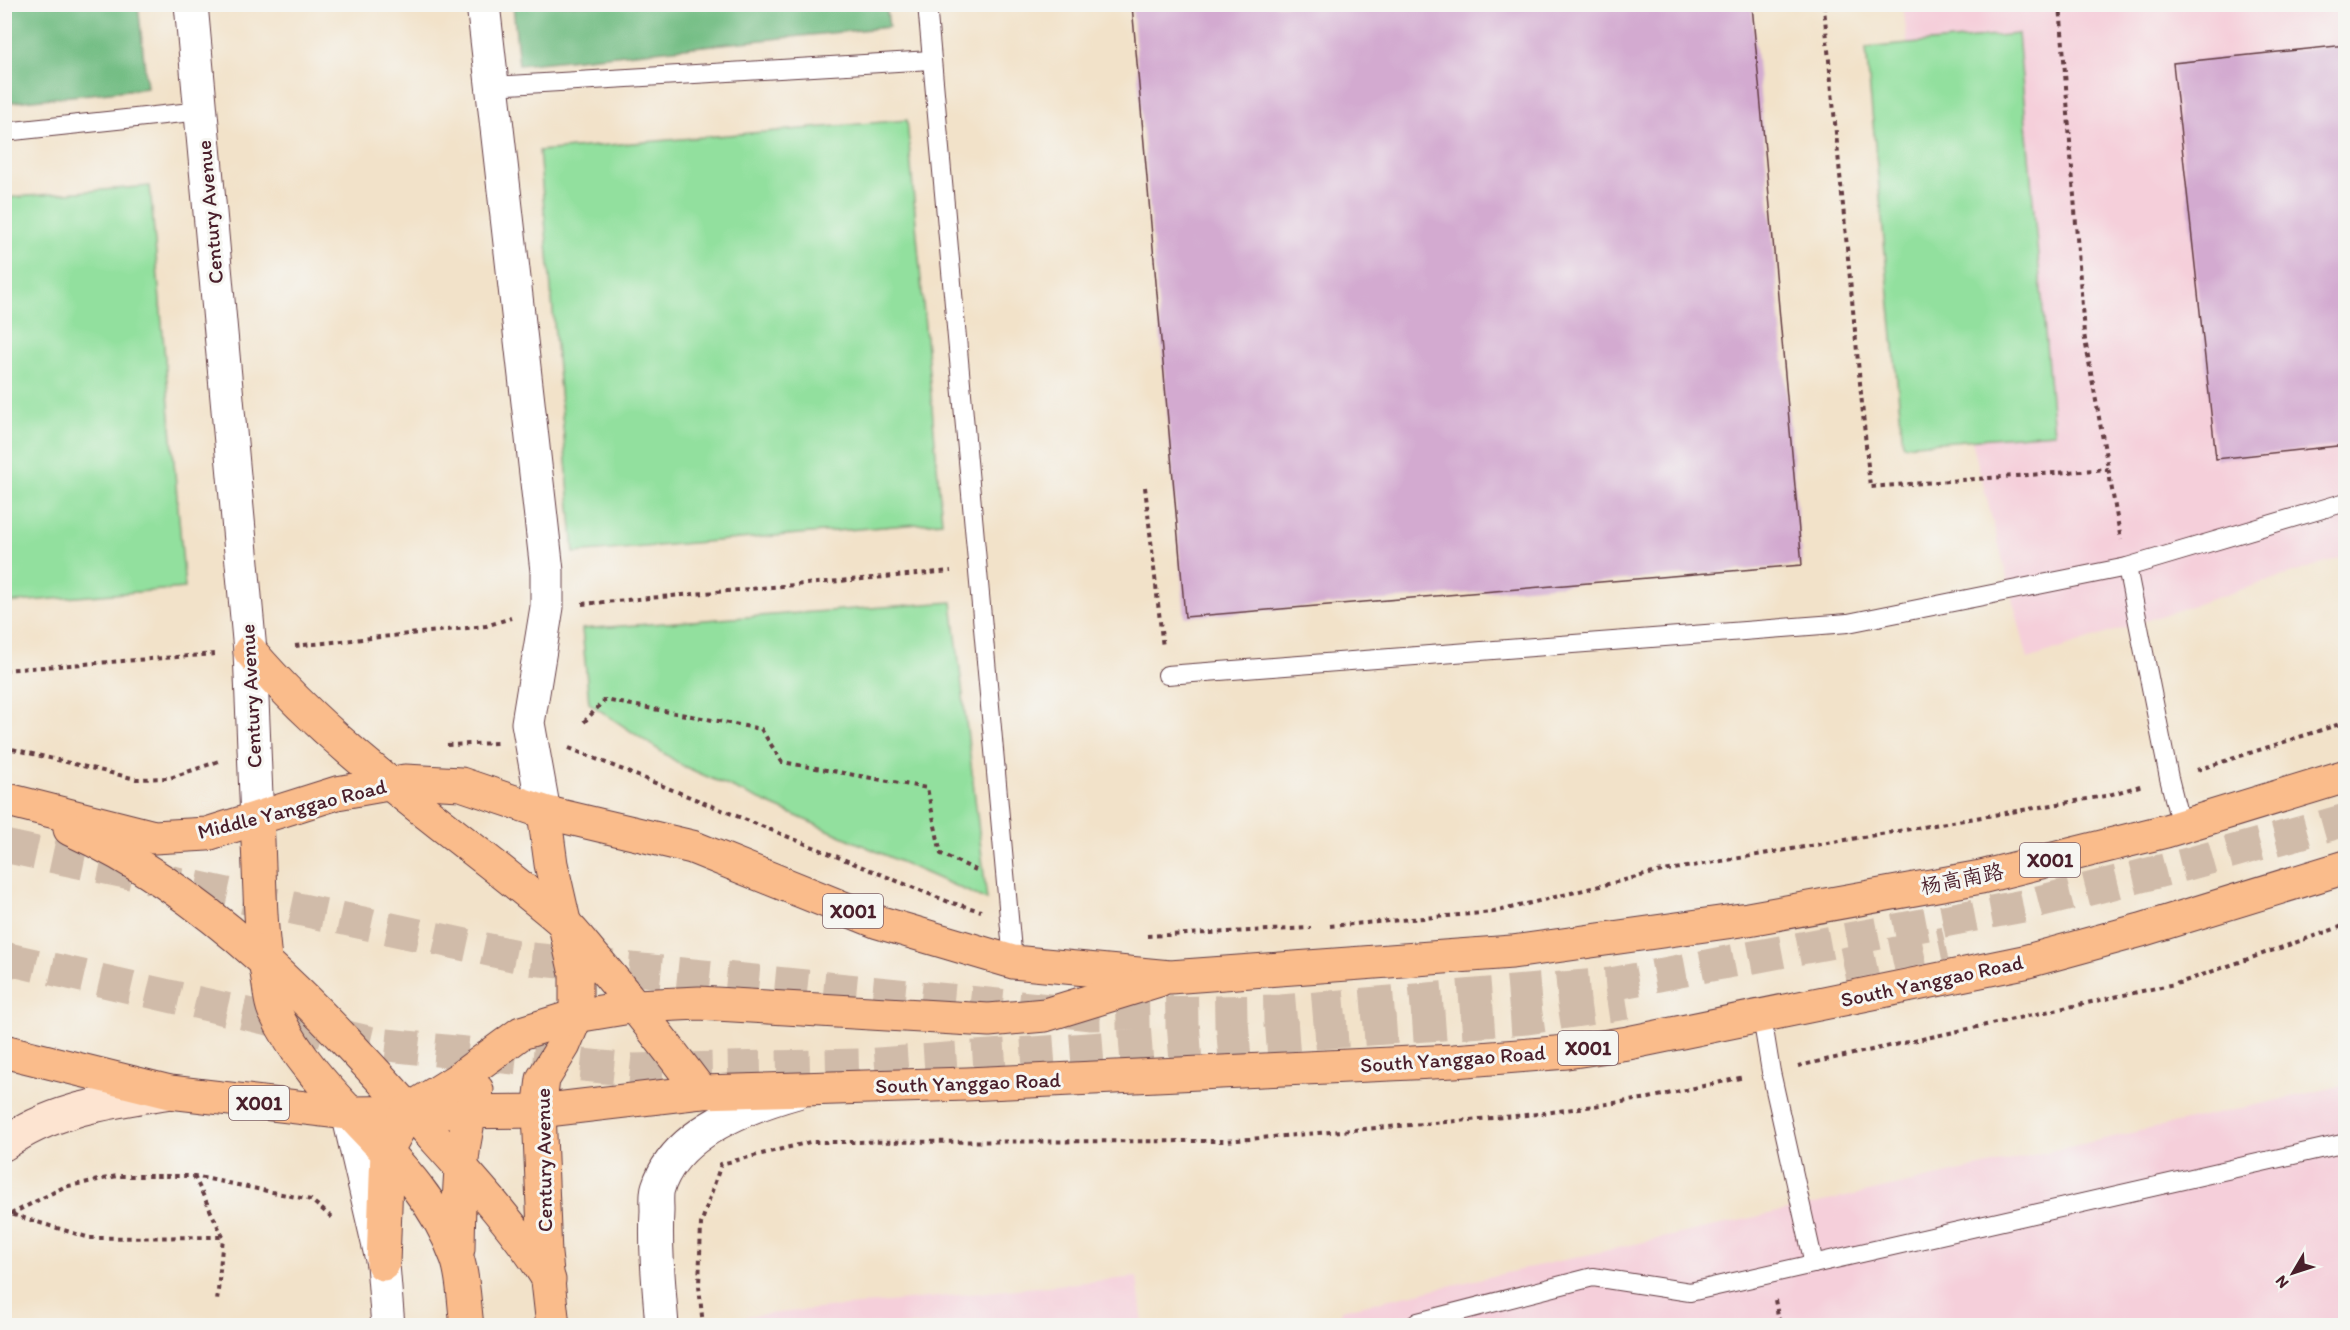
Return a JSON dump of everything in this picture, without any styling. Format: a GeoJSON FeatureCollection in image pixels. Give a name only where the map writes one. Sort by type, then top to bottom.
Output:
{"type":"FeatureCollection","features":[{"type":"Feature","properties":{"kind":"main road"},"geometry":{"type":"LineString","coordinates":[[250,651],[282,688],[390,784],[565,924],[636,1006],[701,1092]]}},
{"type":"Feature","properties":{"kind":"main road","name":"杨高南路"},"geometry":{"type":"LineString","coordinates":[[1170,977],[1512,952],[1748,919],[1981,877],[2181,826],[2346,776]]}},
{"type":"Feature","properties":{"kind":"main road","name":"Middle Yanggao Road"},"geometry":{"type":"LineString","coordinates":[[4,799],[154,837],[207,834],[337,793],[405,781],[461,784],[544,812]]}},
{"type":"Feature","properties":{"kind":"main road"},"geometry":{"type":"LineString","coordinates":[[4,799],[98,842],[192,901],[266,963],[341,1034],[410,1110],[533,1256],[549,1280]]}},
{"type":"Feature","properties":{"kind":"main road","name":"Century Avenue"},"geometry":{"type":"LineString","coordinates":[[544,812],[551,864],[576,974],[576,1016],[564,1045],[543,1079],[539,1111],[545,1254],[553,1326]]}},
{"type":"Feature","properties":{"kind":"main road","name":"X001"},"geometry":{"type":"LineString","coordinates":[[544,812],[692,847],[878,922],[1013,962],[1170,977]]}},
{"type":"Feature","properties":{"kind":"main road","name":"Century Avenue"},"geometry":{"type":"LineString","coordinates":[[257,820],[266,963],[273,1009],[318,1081],[387,1150],[415,1182],[440,1218],[458,1260],[467,1326]]}},
{"type":"Feature","properties":{"kind":"main road","name":"South Yanggao Road"},"geometry":{"type":"LineString","coordinates":[[539,1111],[701,1092],[1454,1061],[1567,1052],[1762,1017],[2024,962],[2141,930],[2346,867]]}},
{"type":"Feature","properties":{"kind":"main road"},"geometry":{"type":"LineString","coordinates":[[383,1264],[387,1150],[410,1110],[521,1033],[576,1016],[636,1006],[699,1003],[989,1020],[1045,1015],[1170,977]]}},
{"type":"Feature","properties":{"kind":"main road","name":"X001"},"geometry":{"type":"LineString","coordinates":[[4,1051],[170,1092],[348,1113]]}},
{"type":"Feature","properties":{"kind":"main road"},"geometry":{"type":"LineString","coordinates":[[458,1260],[460,1167],[470,1111],[481,1077],[496,1051]]}},
{"type":"Feature","properties":{"kind":"main road"},"geometry":{"type":"LineString","coordinates":[[4,1144],[18,1134],[79,1108],[170,1092]]}},
{"type":"Feature","properties":{"kind":"main road"},"geometry":{"type":"LineString","coordinates":[[348,1113],[410,1110],[539,1111]]}},
{"type":"Feature","properties":{"kind":"street","name":"Century Avenue"},"geometry":{"type":"LineString","coordinates":[[191,4],[250,651],[257,820]]}},
{"type":"Feature","properties":{"kind":"street","name":"Century Avenue"},"geometry":{"type":"LineString","coordinates":[[483,4],[547,571],[547,607],[529,713],[531,741],[544,812]]}},
{"type":"Feature","properties":{"kind":"street"},"geometry":{"type":"LineString","coordinates":[[662,1326],[656,1234],[658,1188],[673,1160],[691,1141],[726,1121],[768,1101],[809,1089]]}},
{"type":"Feature","properties":{"kind":"street"},"geometry":{"type":"LineString","coordinates":[[348,1113],[383,1264],[388,1326]]}},
{"type":"Feature","properties":{"kind":"lane"},"geometry":{"type":"LineString","coordinates":[[927,4],[1013,962]]}},
{"type":"Feature","properties":{"kind":"lane"},"geometry":{"type":"LineString","coordinates":[[492,86],[931,60]]}},
{"type":"Feature","properties":{"kind":"lane"},"geometry":{"type":"LineString","coordinates":[[4,132],[201,111]]}},
{"type":"Feature","properties":{"kind":"lane"},"geometry":{"type":"LineString","coordinates":[[1167,675],[1848,623],[2127,567],[2346,502]]}},
{"type":"Feature","properties":{"kind":"lane"},"geometry":{"type":"LineString","coordinates":[[2127,567],[2169,778],[2181,826]]}},
{"type":"Feature","properties":{"kind":"lane"},"geometry":{"type":"LineString","coordinates":[[1762,1017],[1771,1072],[1815,1264]]}},
{"type":"Feature","properties":{"kind":"lane"},"geometry":{"type":"LineString","coordinates":[[1413,1326],[1418,1322],[1593,1277],[1689,1292],[2346,1143]]}},
{"type":"Feature","properties":{"kind":"path"},"geometry":{"type":"LineString","coordinates":[[1854,4],[1824,8],[1870,487],[2108,469]]}},
{"type":"Feature","properties":{"kind":"path"},"geometry":{"type":"LineString","coordinates":[[2060,4],[2084,334],[2127,567]]}},
{"type":"Feature","properties":{"kind":"path"},"geometry":{"type":"LineString","coordinates":[[1145,487],[1167,675]]}},
{"type":"Feature","properties":{"kind":"path"},"geometry":{"type":"LineString","coordinates":[[4,670],[250,651],[486,626],[547,607],[978,568]]}},
{"type":"Feature","properties":{"kind":"path"},"geometry":{"type":"LineString","coordinates":[[584,722],[605,700],[761,729],[782,762],[927,788],[941,854],[1006,884]]}},
{"type":"Feature","properties":{"kind":"path"},"geometry":{"type":"LineString","coordinates":[[1139,936],[1320,927],[1494,912],[1657,872],[2105,796],[2232,761],[2346,722]]}},
{"type":"Feature","properties":{"kind":"path"},"geometry":{"type":"LineString","coordinates":[[440,745],[531,741],[567,747],[949,902],[1009,920]]}},
{"type":"Feature","properties":{"kind":"path"},"geometry":{"type":"LineString","coordinates":[[4,747],[136,778],[170,778],[207,764],[255,752]]}},
{"type":"Feature","properties":{"kind":"path"},"geometry":{"type":"LineString","coordinates":[[703,1326],[699,1286],[701,1224],[721,1164]]}},
{"type":"Feature","properties":{"kind":"path"},"geometry":{"type":"LineString","coordinates":[[4,1221],[11,1214],[64,1187],[117,1176],[194,1176],[311,1200],[336,1221]]}},
{"type":"Feature","properties":{"kind":"path"},"geometry":{"type":"LineString","coordinates":[[194,1176],[222,1237],[217,1302]]}},
{"type":"Feature","properties":{"kind":"path"},"geometry":{"type":"LineString","coordinates":[[4,1212],[90,1238],[222,1237]]}},
{"type":"Feature","properties":{"kind":"shaded area"},"geometry":{"type":"Polygon","coordinates":[[[1903,5],[2345,5],[2345,556],[2028,659],[1939,313],[1903,5]]]}},
{"type":"Feature","properties":{"kind":"shaded area"},"geometry":{"type":"Polygon","coordinates":[[[2345,1085],[2345,1325],[1343,1326],[1341,1310],[2345,1085]]]}},
{"type":"Feature","properties":{"kind":"shaded area"},"geometry":{"type":"Polygon","coordinates":[[[1137,1277],[1143,1325],[748,1325],[747,1316],[1137,1277]]]}},
{"type":"Feature","properties":{"kind":"green space"},"geometry":{"type":"Polygon","coordinates":[[[5,4],[138,5],[147,88],[5,103],[5,4]]]}},
{"type":"Feature","properties":{"kind":"green space"},"geometry":{"type":"Polygon","coordinates":[[[513,5],[886,5],[889,27],[519,65],[513,5]]]}},
{"type":"Feature","properties":{"kind":"green space"},"geometry":{"type":"Polygon","coordinates":[[[2018,34],[2054,433],[1903,445],[1866,48],[2018,34]]]}},
{"type":"Feature","properties":{"kind":"green space"},"geometry":{"type":"Polygon","coordinates":[[[907,120],[942,522],[574,553],[539,151],[907,120]]]}},
{"type":"Feature","properties":{"kind":"green space"},"geometry":{"type":"Polygon","coordinates":[[[150,186],[185,588],[5,603],[5,198],[150,186]]]}},
{"type":"Feature","properties":{"kind":"green space"},"geometry":{"type":"Polygon","coordinates":[[[952,602],[987,900],[683,766],[589,703],[582,629],[952,602]]]}},
{"type":"Feature","properties":{"kind":"building"},"geometry":{"type":"Polygon","coordinates":[[[1132,5],[1752,5],[1802,565],[1185,617],[1132,5]]]}},
{"type":"Feature","properties":{"kind":"building"},"geometry":{"type":"Polygon","coordinates":[[[2346,45],[2346,445],[2216,459],[2173,63],[2346,45]]]}},
{"type":"Feature","properties":{"kind":"tunnel"},"geometry":{"type":"LineString","coordinates":[[4,846],[531,959],[1091,1014],[1281,1011],[1611,984],[2023,906],[2184,865],[2346,820]]}},
{"type":"Feature","properties":{"kind":"tunnel"},"geometry":{"type":"LineString","coordinates":[[1843,964],[1945,943]]}},
{"type":"Feature","properties":{"kind":"tunnel"},"geometry":{"type":"LineString","coordinates":[[4,958],[377,1044],[632,1070],[862,1065],[1527,1018],[1627,1003]]}}]}
